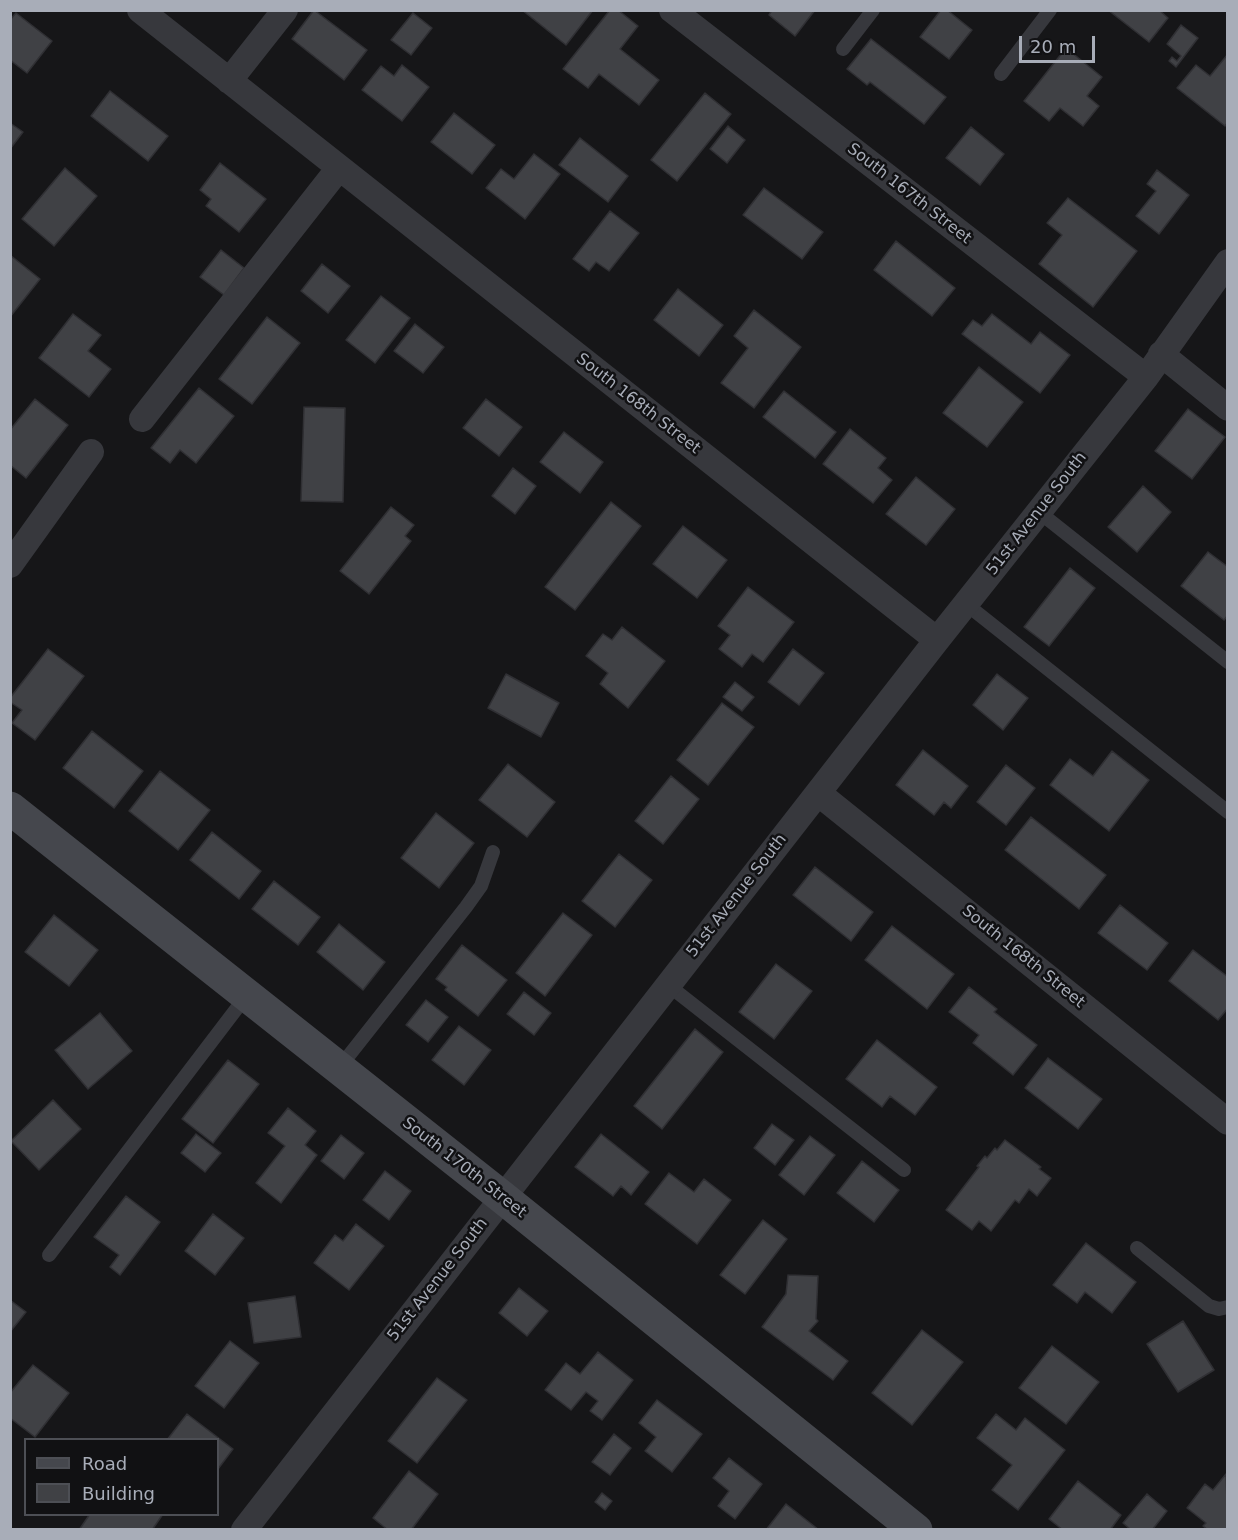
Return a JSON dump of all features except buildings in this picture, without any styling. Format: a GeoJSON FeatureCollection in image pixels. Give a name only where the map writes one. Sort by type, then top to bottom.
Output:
{"type":"FeatureCollection","features":[{"type":"Feature","properties":{"kind":"street","name":"South 168th Street"},"geometry":{"type":"LineString","coordinates":[[140,10],[937,640]]}},
{"type":"Feature","properties":{"kind":"street"},"geometry":{"type":"LineString","coordinates":[[229,81],[285,10]]}},
{"type":"Feature","properties":{"kind":"street","name":"South 167th Street"},"geometry":{"type":"LineString","coordinates":[[672,10],[1146,377]]}},
{"type":"Feature","properties":{"kind":"street"},"geometry":{"type":"LineString","coordinates":[[142,419],[339,168]]}},
{"type":"Feature","properties":{"kind":"street","name":"51st Avenue South"},"geometry":{"type":"LineString","coordinates":[[244,1530],[818,792],[1146,377],[1227,262]]}},
{"type":"Feature","properties":{"kind":"street"},"geometry":{"type":"LineString","coordinates":[[1161,354],[1227,408]]}},
{"type":"Feature","properties":{"kind":"street"},"geometry":{"type":"LineString","coordinates":[[10,565],[91,452]]}},
{"type":"Feature","properties":{"kind":"street","name":"South 168th Street"},"geometry":{"type":"LineString","coordinates":[[818,792],[1227,1122]]}},
{"type":"Feature","properties":{"kind":"street","name":"South 170th Street"},"geometry":{"type":"LineString","coordinates":[[10,808],[502,1197],[916,1530]]}},
{"type":"Feature","properties":{"kind":"lane"},"geometry":{"type":"LineString","coordinates":[[843,49],[873,10]]}},
{"type":"Feature","properties":{"kind":"lane"},"geometry":{"type":"LineString","coordinates":[[1001,74],[1050,10]]}},
{"type":"Feature","properties":{"kind":"lane"},"geometry":{"type":"LineString","coordinates":[[1039,512],[1227,662]]}},
{"type":"Feature","properties":{"kind":"lane"},"geometry":{"type":"LineString","coordinates":[[966,604],[1227,812]]}},
{"type":"Feature","properties":{"kind":"lane"},"geometry":{"type":"LineString","coordinates":[[339,1068],[481,886],[493,852]]}},
{"type":"Feature","properties":{"kind":"lane"},"geometry":{"type":"LineString","coordinates":[[668,985],[904,1170]]}},
{"type":"Feature","properties":{"kind":"lane"},"geometry":{"type":"LineString","coordinates":[[49,1255],[247,995]]}},
{"type":"Feature","properties":{"kind":"lane"},"geometry":{"type":"LineString","coordinates":[[1137,1248],[1209,1306],[1219,1309],[1227,1307]]}}]}
